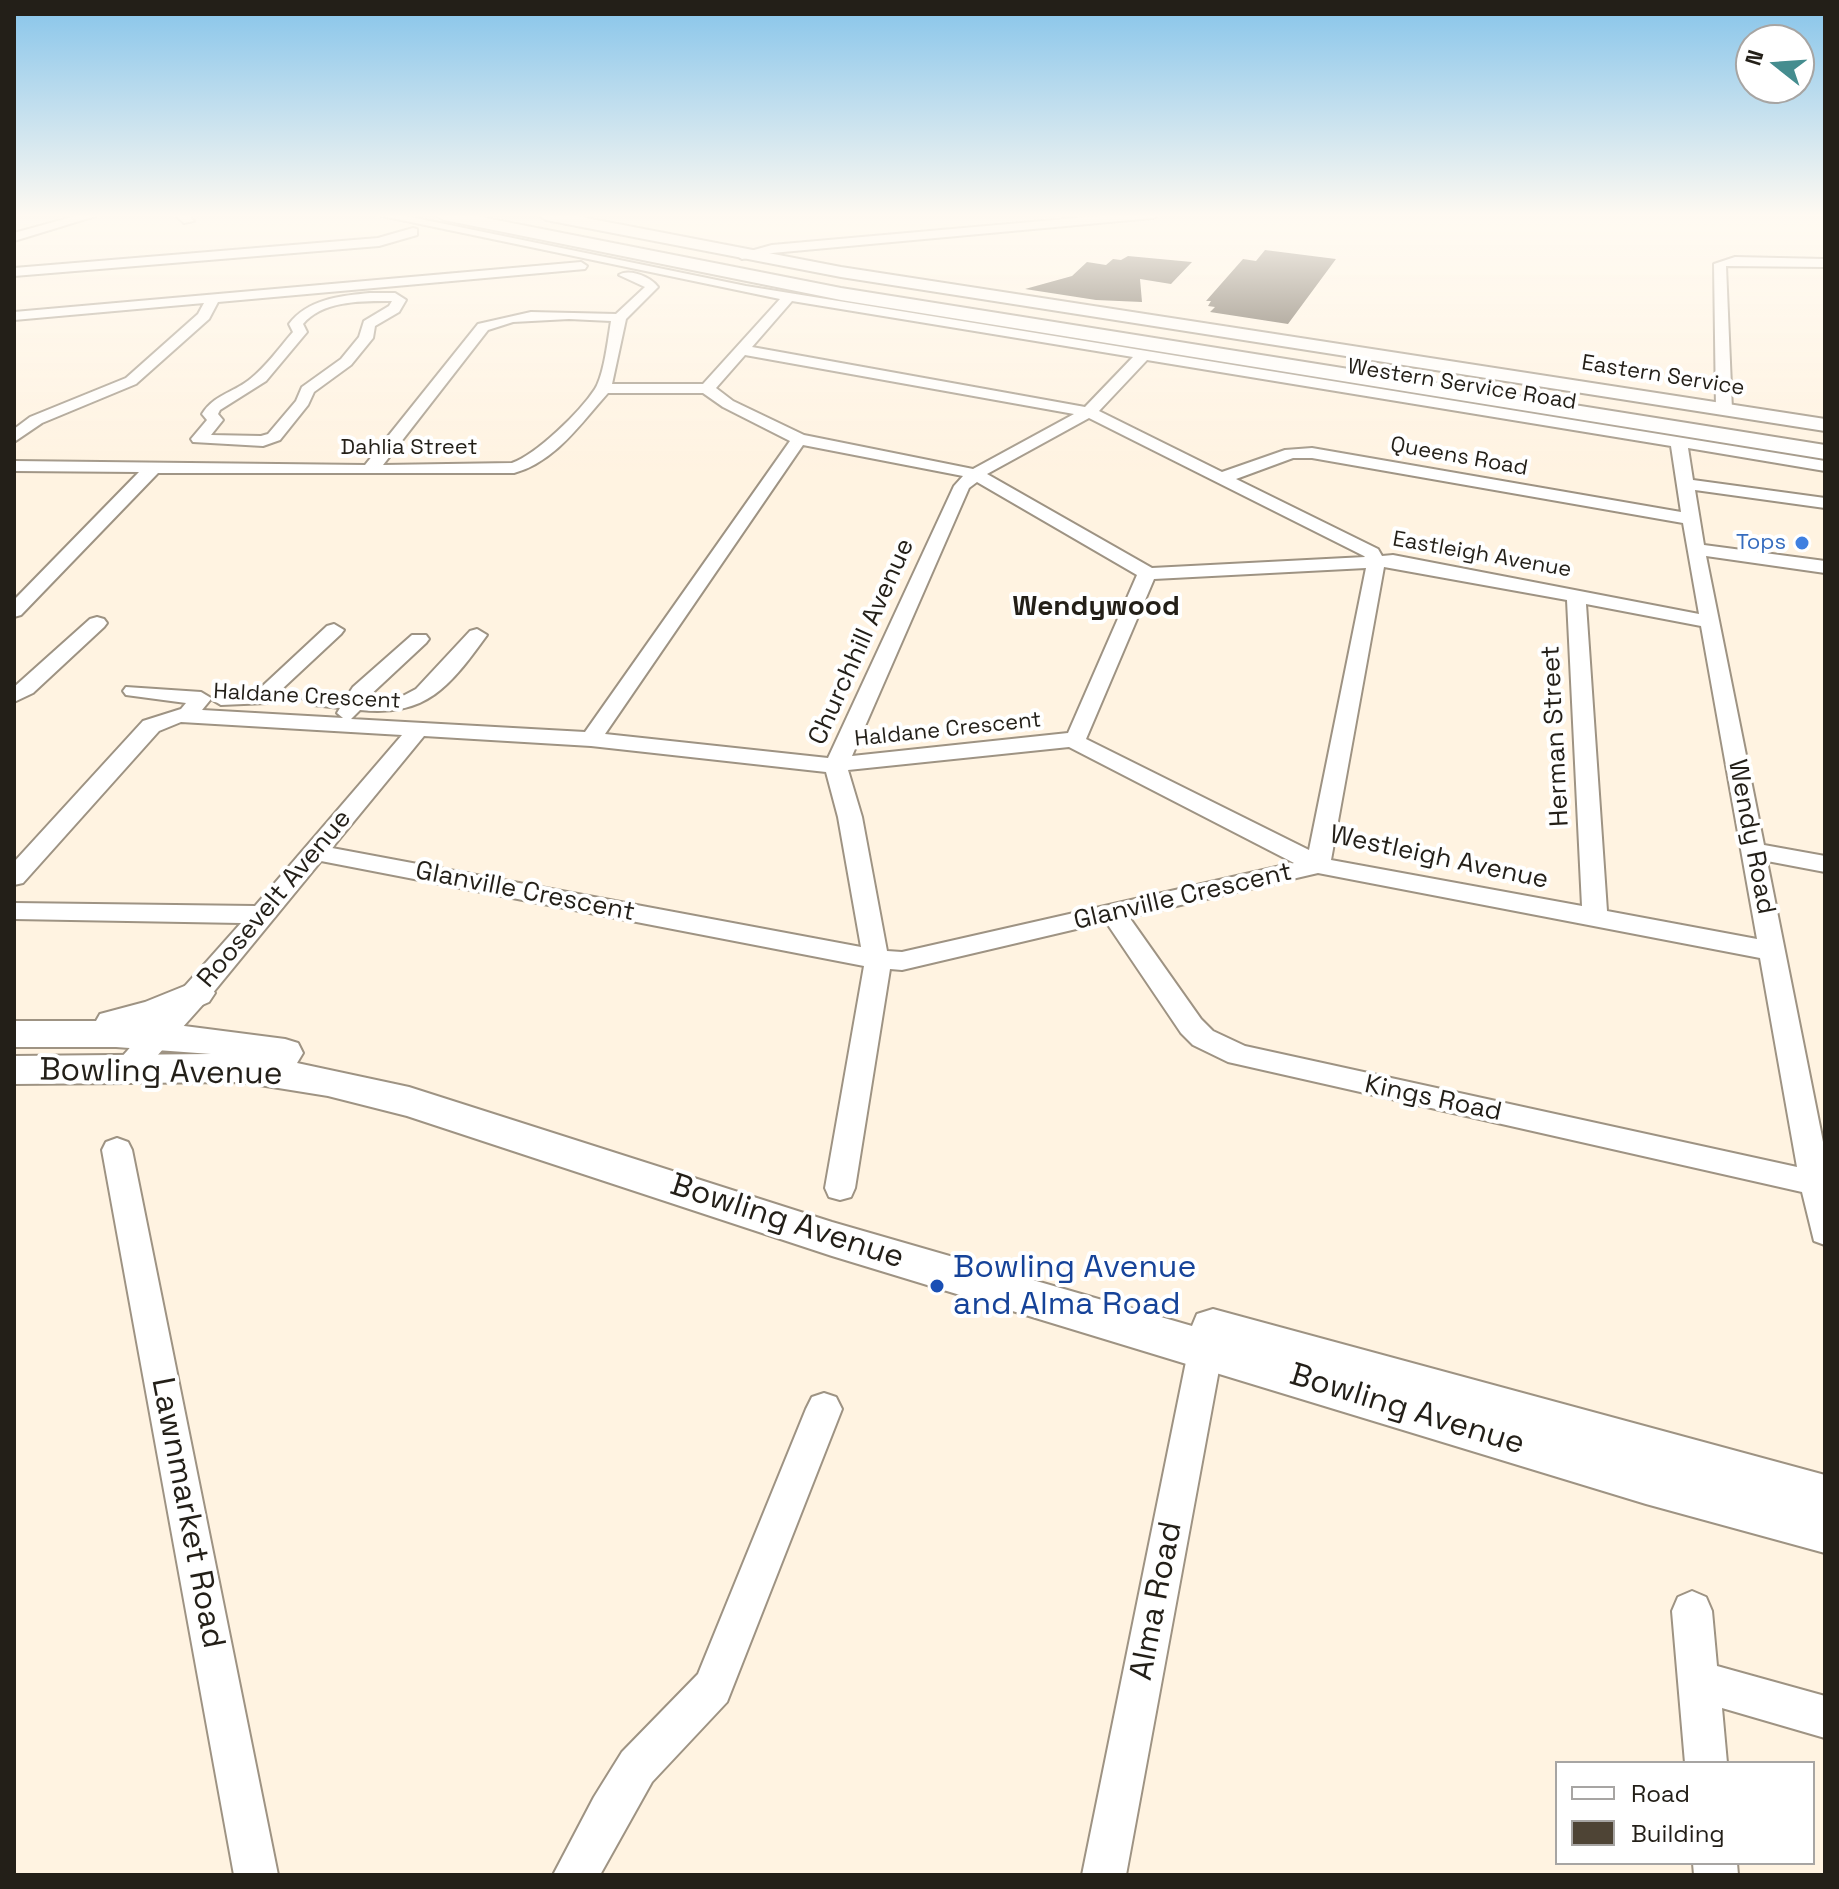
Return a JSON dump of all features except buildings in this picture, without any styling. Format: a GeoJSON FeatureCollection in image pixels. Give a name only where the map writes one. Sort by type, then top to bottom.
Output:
{"type":"FeatureCollection","features":[{"type":"Feature","properties":{"kind":"highway"},"geometry":{"type":"LineString","coordinates":[[903,303],[1825,452]]}},
{"type":"Feature","properties":{"kind":"highway"},"geometry":{"type":"LineString","coordinates":[[960,303],[1825,441]]}},
{"type":"Feature","properties":{"kind":"main road","name":"Eastern Service"},"geometry":{"type":"LineString","coordinates":[[1047,303],[1825,425]]}},
{"type":"Feature","properties":{"kind":"main road"},"geometry":{"type":"LineString","coordinates":[[57,1033],[140,1017],[195,995],[201,1021],[219,1041]]}},
{"type":"Feature","properties":{"kind":"main road","name":"Bowling Avenue"},"geometry":{"type":"LineString","coordinates":[[14,1034],[156,1035],[219,1041],[296,1055],[366,1075],[750,1203],[1208,1338],[1646,1481],[1820,1523]]}},
{"type":"Feature","properties":{"kind":"main road","name":"Bowling Avenue"},"geometry":{"type":"LineString","coordinates":[[14,1070],[207,1067],[274,1072],[409,1102],[820,1235],[1208,1338]]}},
{"type":"Feature","properties":{"kind":"street"},"geometry":{"type":"LineString","coordinates":[[14,316],[164,303]]}},
{"type":"Feature","properties":{"kind":"street"},"geometry":{"type":"LineString","coordinates":[[14,437],[36,420],[131,381],[204,316],[211,303]]}},
{"type":"Feature","properties":{"kind":"street"},"geometry":{"type":"LineString","coordinates":[[328,303],[300,318],[296,324],[300,332],[250,386],[228,395],[211,409],[210,414],[215,420],[199,439],[256,441],[276,435],[303,402],[307,390],[346,362],[366,338],[369,324],[398,303]]}},
{"type":"Feature","properties":{"kind":"street"},"geometry":{"type":"LineString","coordinates":[[634,303],[619,318],[604,388],[707,389],[728,404],[799,439],[975,474],[1051,515],[1147,574]]}},
{"type":"Feature","properties":{"kind":"street"},"geometry":{"type":"LineString","coordinates":[[707,389],[784,303]]}},
{"type":"Feature","properties":{"kind":"street","name":"Western Service Road"},"geometry":{"type":"LineString","coordinates":[[827,303],[1825,466]]}},
{"type":"Feature","properties":{"kind":"street"},"geometry":{"type":"LineString","coordinates":[[1721,303],[1724,410]]}},
{"type":"Feature","properties":{"kind":"street"},"geometry":{"type":"LineString","coordinates":[[370,470],[483,327],[502,320],[542,317],[619,318]]}},
{"type":"Feature","properties":{"kind":"street"},"geometry":{"type":"LineString","coordinates":[[743,350],[1089,412],[1365,549],[1376,557],[1376,562]]}},
{"type":"Feature","properties":{"kind":"street","name":"Churchhill Avenue"},"geometry":{"type":"LineString","coordinates":[[840,1188],[876,959],[850,817],[836,766],[959,492],[975,474],[1089,412],[1143,355]]}},
{"type":"Feature","properties":{"kind":"street","name":"Dahlia Street"},"geometry":{"type":"LineString","coordinates":[[14,466],[493,471],[524,465],[546,451],[604,388]]}},
{"type":"Feature","properties":{"kind":"street"},"geometry":{"type":"LineString","coordinates":[[591,739],[799,439]]}},
{"type":"Feature","properties":{"kind":"street"},"geometry":{"type":"LineString","coordinates":[[230,468],[256,441]]}},
{"type":"Feature","properties":{"kind":"street","name":"Wendy Road"},"geometry":{"type":"LineString","coordinates":[[1679,443],[1690,519],[1772,951],[1813,1112],[1816,1183],[1825,1232]]}},
{"type":"Feature","properties":{"kind":"street","name":"Queens Road"},"geometry":{"type":"LineString","coordinates":[[1224,477],[1291,453],[1312,453],[1690,519]]}},
{"type":"Feature","properties":{"kind":"street"},"geometry":{"type":"LineString","coordinates":[[14,611],[154,467]]}},
{"type":"Feature","properties":{"kind":"street"},"geometry":{"type":"LineString","coordinates":[[1686,484],[1825,503]]}},
{"type":"Feature","properties":{"kind":"street"},"geometry":{"type":"LineString","coordinates":[[1696,549],[1825,567]]}},
{"type":"Feature","properties":{"kind":"street","name":"Eastleigh Avenue"},"geometry":{"type":"LineString","coordinates":[[1147,574],[1376,562],[1418,565],[1711,622]]}},
{"type":"Feature","properties":{"kind":"street","name":"Glanville Crescent"},"geometry":{"type":"LineString","coordinates":[[314,852],[876,959],[908,960],[1318,865],[1376,562]]}},
{"type":"Feature","properties":{"kind":"street","name":"Haldane Crescent"},"geometry":{"type":"LineString","coordinates":[[176,716],[591,739],[802,765],[836,766],[1072,740],[1081,730],[1147,574]]}},
{"type":"Feature","properties":{"kind":"street","name":"Herman Street"},"geometry":{"type":"LineString","coordinates":[[1576,597],[1595,919]]}},
{"type":"Feature","properties":{"kind":"street"},"geometry":{"type":"LineString","coordinates":[[14,696],[26,689],[97,623]]}},
{"type":"Feature","properties":{"kind":"street"},"geometry":{"type":"LineString","coordinates":[[133,691],[201,698],[260,699],[334,630]]}},
{"type":"Feature","properties":{"kind":"street"},"geometry":{"type":"LineString","coordinates":[[314,699],[395,705],[411,701],[428,690],[477,635]]}},
{"type":"Feature","properties":{"kind":"street"},"geometry":{"type":"LineString","coordinates":[[343,723],[360,691],[419,639]]}},
{"type":"Feature","properties":{"kind":"street"},"geometry":{"type":"LineString","coordinates":[[14,877],[147,729],[176,716],[201,698]]}},
{"type":"Feature","properties":{"kind":"street","name":"Roosevelt Avenue"},"geometry":{"type":"LineString","coordinates":[[129,1068],[195,995],[419,728]]}},
{"type":"Feature","properties":{"kind":"street","name":"Westleigh Avenue"},"geometry":{"type":"LineString","coordinates":[[1072,740],[1318,865],[1772,951]]}},
{"type":"Feature","properties":{"kind":"street"},"geometry":{"type":"LineString","coordinates":[[1753,851],[1825,864]]}},
{"type":"Feature","properties":{"kind":"street"},"geometry":{"type":"LineString","coordinates":[[14,911],[261,915]]}},
{"type":"Feature","properties":{"kind":"street","name":"Kings Road"},"geometry":{"type":"LineString","coordinates":[[1113,913],[1191,1026],[1203,1038],[1238,1055],[1816,1183]]}},
{"type":"Feature","properties":{"kind":"street","name":"Lawnmarket Road"},"geometry":{"type":"LineString","coordinates":[[117,1150],[256,1875]]}},
{"type":"Feature","properties":{"kind":"street","name":"Alma Road"},"geometry":{"type":"LineString","coordinates":[[1104,1875],[1208,1338]]}},
{"type":"Feature","properties":{"kind":"street"},"geometry":{"type":"LineString","coordinates":[[575,1875],[635,1769],[665,1735],[705,1701],[713,1688],[824,1409]]}},
{"type":"Feature","properties":{"kind":"street"},"geometry":{"type":"LineString","coordinates":[[1692,1611],[1706,1761]]}},
{"type":"Feature","properties":{"kind":"street"},"geometry":{"type":"LineString","coordinates":[[1698,1681],[1825,1717]]}},
{"type":"Feature","properties":{"kind":"place","name":"Tops"},"geometry":{"type":"Point","coordinates":[1802,543]}},
{"type":"Feature","properties":{"kind":"place","name":"Bowling Avenue and Alma Road"},"geometry":{"type":"Point","coordinates":[937,1286]}},
{"type":"Feature","properties":{"kind":"district","name":"Wendywood"},"geometry":{"type":"Point","coordinates":[1096,607]}}]}
